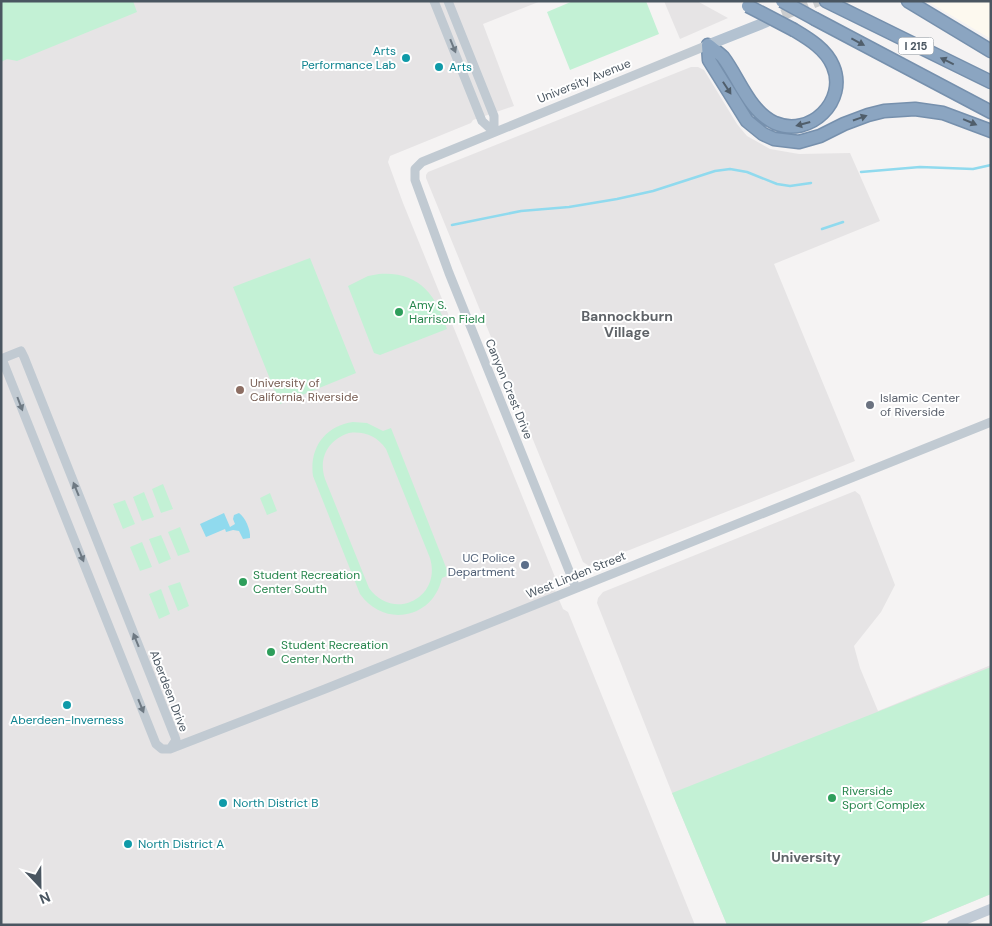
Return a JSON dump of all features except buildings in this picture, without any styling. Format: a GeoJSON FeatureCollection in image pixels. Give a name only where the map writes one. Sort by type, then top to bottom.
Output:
{"type":"FeatureCollection","features":[{"type":"Feature","properties":{"kind":"highway","name":"I 215"},"geometry":{"type":"LineString","coordinates":[[782,1],[991,112]]}},
{"type":"Feature","properties":{"kind":"highway","name":"I 215"},"geometry":{"type":"LineString","coordinates":[[826,1],[991,82]]}},
{"type":"Feature","properties":{"kind":"highway"},"geometry":{"type":"LineString","coordinates":[[913,3],[991,51]]}},
{"type":"Feature","properties":{"kind":"highway"},"geometry":{"type":"LineString","coordinates":[[708,45],[722,56],[747,96],[758,109],[775,122],[792,127],[807,124],[825,112],[835,92],[836,77],[833,65],[826,54],[817,45],[794,30],[743,4]]}},
{"type":"Feature","properties":{"kind":"highway"},"geometry":{"type":"LineString","coordinates":[[708,45],[709,60],[748,120],[763,134],[774,139],[799,142],[820,136],[868,115],[884,111],[915,109],[943,113],[991,131]]}},
{"type":"Feature","properties":{"kind":"main road","name":"University Avenue"},"geometry":{"type":"LineString","coordinates":[[708,45],[766,22]]}},
{"type":"Feature","properties":{"kind":"main road"},"geometry":{"type":"LineString","coordinates":[[952,925],[991,909]]}},
{"type":"Feature","properties":{"kind":"street"},"geometry":{"type":"LineString","coordinates":[[434,1],[482,121],[494,132]]}},
{"type":"Feature","properties":{"kind":"street"},"geometry":{"type":"LineString","coordinates":[[448,1],[494,116],[494,132]]}},
{"type":"Feature","properties":{"kind":"street","name":"University Avenue"},"geometry":{"type":"LineString","coordinates":[[415,169],[422,162],[708,45]]}},
{"type":"Feature","properties":{"kind":"street","name":"Canyon Crest Drive"},"geometry":{"type":"LineString","coordinates":[[415,169],[415,180],[449,273],[576,588]]}},
{"type":"Feature","properties":{"kind":"street","name":"Aberdeen Drive"},"geometry":{"type":"LineString","coordinates":[[21,351],[175,737],[176,740],[170,749],[162,749],[156,744],[2,359],[21,351]]}},
{"type":"Feature","properties":{"kind":"street","name":"West Linden Street"},"geometry":{"type":"LineString","coordinates":[[170,749],[991,422]]}},
{"type":"Feature","properties":{"kind":"shaded area","name":"University of California, Riverside"},"geometry":{"type":"Polygon","coordinates":[[[1,1],[541,1],[483,24],[514,106],[473,120],[471,123],[390,156],[388,162],[555,577],[552,583],[563,609],[568,612],[695,925],[1,925],[1,1]]]}},
{"type":"Feature","properties":{"kind":"shaded area"},"geometry":{"type":"Polygon","coordinates":[[[664,1],[697,1],[728,18],[680,39],[664,1]]]}},
{"type":"Feature","properties":{"kind":"shaded area"},"geometry":{"type":"Polygon","coordinates":[[[927,1],[991,1],[991,39],[927,1]]]}},
{"type":"Feature","properties":{"kind":"shaded area"},"geometry":{"type":"Polygon","coordinates":[[[691,67],[698,67],[704,70],[737,124],[747,136],[770,149],[799,154],[850,153],[880,221],[774,264],[855,461],[589,566],[583,562],[426,175],[428,172],[691,67]]]}},
{"type":"Feature","properties":{"kind":"shaded area"},"geometry":{"type":"Polygon","coordinates":[[[855,491],[860,495],[895,585],[881,612],[854,646],[860,668],[878,711],[991,665],[991,894],[916,925],[727,925],[672,793],[597,603],[598,598],[603,592],[855,491]]]}},
{"type":"Feature","properties":{"kind":"green space"},"geometry":{"type":"Polygon","coordinates":[[[1,1],[133,1],[137,12],[17,61],[7,59],[1,62],[1,1]]]}},
{"type":"Feature","properties":{"kind":"green space"},"geometry":{"type":"Polygon","coordinates":[[[573,1],[646,1],[659,34],[570,70],[547,12],[573,1]]]}},
{"type":"Feature","properties":{"kind":"green space"},"geometry":{"type":"Polygon","coordinates":[[[310,258],[356,373],[280,404],[233,287],[310,258]]]}},
{"type":"Feature","properties":{"kind":"green space","name":"Amy S. Harrison Field"},"geometry":{"type":"Polygon","coordinates":[[[379,274],[405,276],[424,287],[437,305],[447,329],[380,355],[374,353],[348,286],[368,276],[379,274]]]}},
{"type":"Feature","properties":{"kind":"green space"},"geometry":{"type":"Polygon","coordinates":[[[353,422],[367,423],[383,431],[391,428],[449,575],[442,578],[437,592],[429,603],[418,610],[407,614],[394,615],[382,612],[370,605],[360,594],[313,476],[312,466],[321,440],[327,433],[343,424],[353,422]],[[349,433],[335,440],[326,451],[323,464],[325,479],[369,588],[379,598],[390,603],[402,604],[413,601],[422,594],[429,584],[432,572],[430,558],[386,449],[370,435],[349,433]]]}},
{"type":"Feature","properties":{"kind":"green space"},"geometry":{"type":"Polygon","coordinates":[[[163,484],[173,509],[161,513],[152,489],[163,484]]]}},
{"type":"Feature","properties":{"kind":"green space"},"geometry":{"type":"Polygon","coordinates":[[[144,492],[154,517],[142,521],[133,497],[144,492]]]}},
{"type":"Feature","properties":{"kind":"green space"},"geometry":{"type":"Polygon","coordinates":[[[270,493],[277,511],[267,515],[260,498],[270,493]]]}},
{"type":"Feature","properties":{"kind":"green space"},"geometry":{"type":"Polygon","coordinates":[[[125,500],[135,524],[123,529],[113,504],[125,500]]]}},
{"type":"Feature","properties":{"kind":"green space"},"geometry":{"type":"Polygon","coordinates":[[[180,527],[190,552],[178,556],[168,532],[180,527]]]}},
{"type":"Feature","properties":{"kind":"green space"},"geometry":{"type":"Polygon","coordinates":[[[161,535],[171,559],[159,564],[149,539],[161,535]]]}},
{"type":"Feature","properties":{"kind":"green space"},"geometry":{"type":"Polygon","coordinates":[[[142,542],[152,567],[140,571],[130,547],[142,542]]]}},
{"type":"Feature","properties":{"kind":"green space"},"geometry":{"type":"Polygon","coordinates":[[[180,582],[189,606],[178,611],[168,586],[180,582]]]}},
{"type":"Feature","properties":{"kind":"green space"},"geometry":{"type":"Polygon","coordinates":[[[161,589],[170,614],[159,619],[149,594],[161,589]]]}},
{"type":"Feature","properties":{"kind":"green space","name":"Riverside Sport Complex"},"geometry":{"type":"Polygon","coordinates":[[[991,667],[991,894],[916,925],[727,925],[672,793],[991,667]]]}},
{"type":"Feature","properties":{"kind":"water"},"geometry":{"type":"Polygon","coordinates":[[[224,513],[230,527],[235,524],[234,515],[239,513],[249,528],[250,538],[243,539],[239,531],[226,532],[225,529],[206,537],[200,524],[224,513]]]}},
{"type":"Feature","properties":{"kind":"waterway"},"geometry":{"type":"LineString","coordinates":[[861,172],[920,167],[973,169],[991,165]]}},
{"type":"Feature","properties":{"kind":"waterway"},"geometry":{"type":"LineString","coordinates":[[452,225],[521,211],[569,207],[617,199],[653,191],[715,171],[730,169],[747,172],[777,184],[790,186],[811,183]]}},
{"type":"Feature","properties":{"kind":"waterway"},"geometry":{"type":"LineString","coordinates":[[822,229],[843,222]]}},
{"type":"Feature","properties":{"kind":"tunnel"},"geometry":{"type":"LineString","coordinates":[[767,21],[818,1]]}},
{"type":"Feature","properties":{"kind":"place","name":"Arts Performance Lab"},"geometry":{"type":"Point","coordinates":[406,58]}},
{"type":"Feature","properties":{"kind":"place","name":"Arts"},"geometry":{"type":"Point","coordinates":[439,67]}},
{"type":"Feature","properties":{"kind":"place","name":"Amy S. Harrison Field"},"geometry":{"type":"Point","coordinates":[399,312]}},
{"type":"Feature","properties":{"kind":"place","name":"University of California, Riverside"},"geometry":{"type":"Point","coordinates":[240,390]}},
{"type":"Feature","properties":{"kind":"place","name":"Islamic Center of Riverside"},"geometry":{"type":"Point","coordinates":[870,405]}},
{"type":"Feature","properties":{"kind":"place","name":"UC Police Department"},"geometry":{"type":"Point","coordinates":[525,565]}},
{"type":"Feature","properties":{"kind":"place","name":"Student Recreation Center South"},"geometry":{"type":"Point","coordinates":[243,582]}},
{"type":"Feature","properties":{"kind":"place","name":"Student Recreation Center North"},"geometry":{"type":"Point","coordinates":[271,652]}},
{"type":"Feature","properties":{"kind":"place","name":"Aberdeen-Inverness"},"geometry":{"type":"Point","coordinates":[67,705]}},
{"type":"Feature","properties":{"kind":"place","name":"Riverside Sport Complex"},"geometry":{"type":"Point","coordinates":[832,798]}},
{"type":"Feature","properties":{"kind":"place","name":"North District B"},"geometry":{"type":"Point","coordinates":[223,803]}},
{"type":"Feature","properties":{"kind":"place","name":"North District A"},"geometry":{"type":"Point","coordinates":[128,844]}},
{"type":"Feature","properties":{"kind":"district","name":"Bannockburn Village"},"geometry":{"type":"Point","coordinates":[627,324]}},
{"type":"Feature","properties":{"kind":"district","name":"University"},"geometry":{"type":"Point","coordinates":[806,857]}}]}
